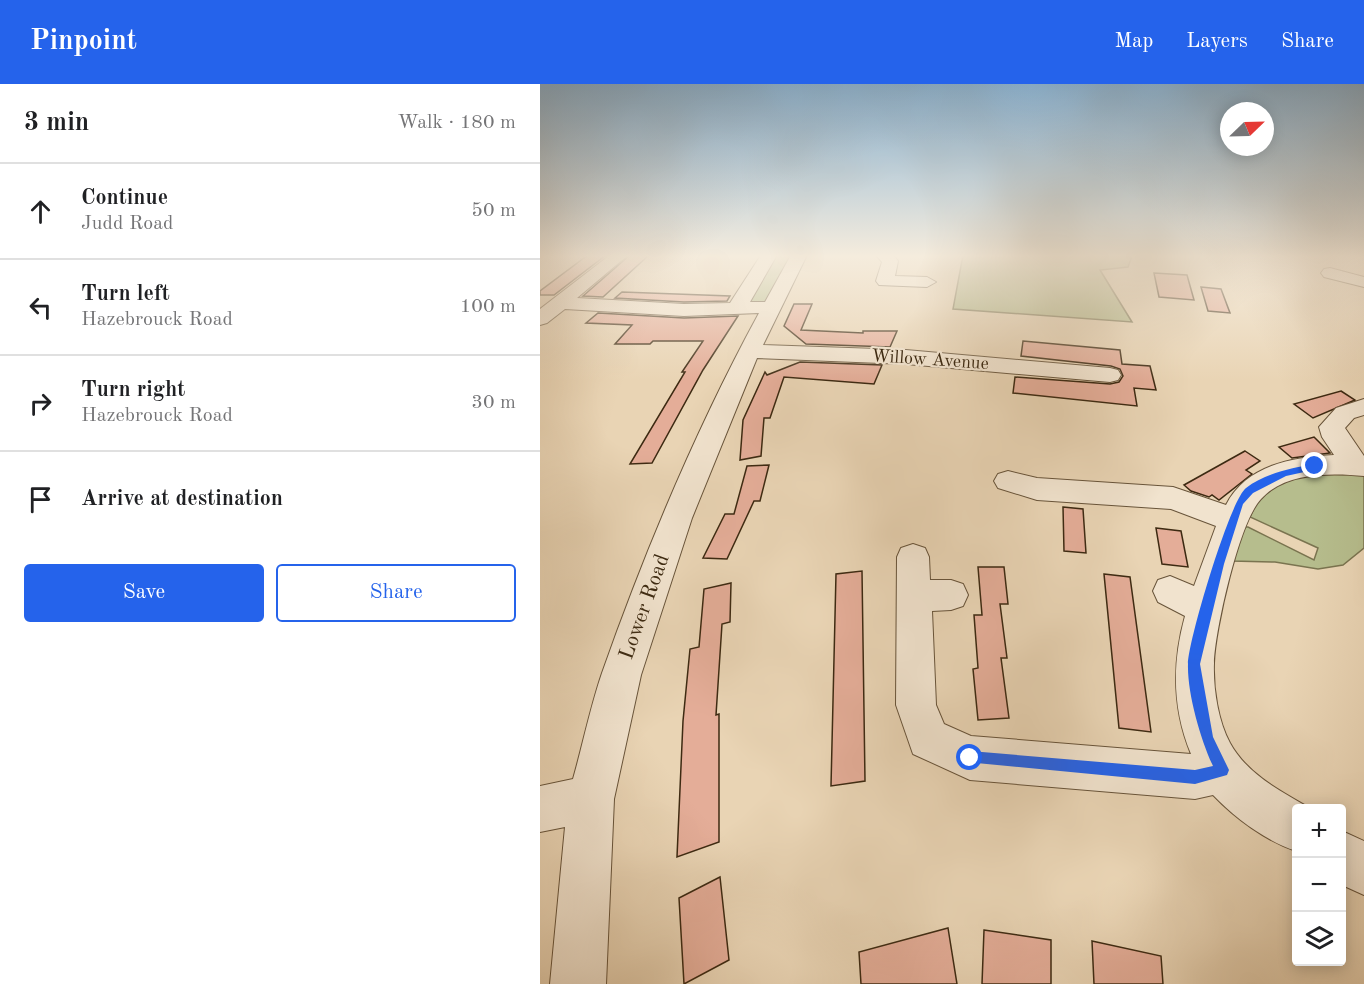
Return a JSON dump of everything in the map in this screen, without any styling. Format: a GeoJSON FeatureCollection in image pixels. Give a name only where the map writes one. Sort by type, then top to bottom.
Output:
{"type":"FeatureCollection","features":[{"type":"Feature","properties":{"kind":"street"},"geometry":{"type":"LineString","coordinates":[[540,319],[570,297]]}},
{"type":"Feature","properties":{"kind":"street"},"geometry":{"type":"LineString","coordinates":[[736,309],[743,297]]}},
{"type":"Feature","properties":{"kind":"street","name":"Lower Road"},"geometry":{"type":"LineString","coordinates":[[578,984],[591,799],[621,675],[677,518],[749,351],[777,297]]}},
{"type":"Feature","properties":{"kind":"street"},"geometry":{"type":"LineString","coordinates":[[563,303],[684,310],[772,307]]}},
{"type":"Feature","properties":{"kind":"street","name":"Willow Avenue"},"geometry":{"type":"LineString","coordinates":[[749,351],[906,357],[1110,375]]}},
{"type":"Feature","properties":{"kind":"street"},"geometry":{"type":"LineString","coordinates":[[1360,466],[1335,437],[1332,427],[1345,413],[1364,406]]}},
{"type":"Feature","properties":{"kind":"street"},"geometry":{"type":"LineString","coordinates":[[1292,824],[1253,800],[1222,770],[1207,738],[1194,664],[1206,609],[1233,520],[1239,503],[1249,490],[1265,481],[1315,466],[1360,466]]}},
{"type":"Feature","properties":{"kind":"street"},"geometry":{"type":"LineString","coordinates":[[1008,481],[1033,495],[1173,498],[1233,520]]}},
{"type":"Feature","properties":{"kind":"street"},"geometry":{"type":"LineString","coordinates":[[926,583],[916,705],[928,739],[970,758],[1195,777],[1222,770]]}},
{"type":"Feature","properties":{"kind":"street"},"geometry":{"type":"LineString","coordinates":[[1170,591],[1206,609]]}},
{"type":"Feature","properties":{"kind":"street"},"geometry":{"type":"LineString","coordinates":[[540,809],[591,799]]}},
{"type":"Feature","properties":{"kind":"street"},"geometry":{"type":"LineString","coordinates":[[1344,858],[1364,870]]}},
{"type":"Feature","properties":{"kind":"green space"},"geometry":{"type":"Polygon","coordinates":[[[750,297],[769,297],[766,302],[747,303],[750,297]]]}},
{"type":"Feature","properties":{"kind":"green space"},"geometry":{"type":"Polygon","coordinates":[[[955,297],[1117,297],[1132,322],[953,309],[955,297]]]}},
{"type":"Feature","properties":{"kind":"green space"},"geometry":{"type":"Polygon","coordinates":[[[1364,471],[1364,548],[1343,565],[1318,569],[1275,562],[1232,561],[1241,527],[1248,527],[1314,560],[1318,548],[1250,517],[1263,490],[1305,474],[1364,471]]]}},
{"type":"Feature","properties":{"kind":"building"},"geometry":{"type":"Polygon","coordinates":[[[729,297],[727,301],[684,302],[615,298],[729,297]]]}},
{"type":"Feature","properties":{"kind":"building"},"geometry":{"type":"Polygon","coordinates":[[[1159,297],[1193,297],[1194,300],[1159,297]]]}},
{"type":"Feature","properties":{"kind":"building"},"geometry":{"type":"Polygon","coordinates":[[[1204,297],[1224,297],[1230,313],[1208,311],[1204,297]]]}},
{"type":"Feature","properties":{"kind":"building"},"geometry":{"type":"Polygon","coordinates":[[[794,304],[812,304],[801,330],[863,333],[863,331],[897,331],[890,347],[806,344],[784,326],[794,304]]]}},
{"type":"Feature","properties":{"kind":"building"},"geometry":{"type":"Polygon","coordinates":[[[598,313],[684,318],[738,316],[703,370],[652,463],[630,464],[685,372],[682,372],[703,341],[615,344],[632,325],[586,323],[598,313]]]}},
{"type":"Feature","properties":{"kind":"building"},"geometry":{"type":"Polygon","coordinates":[[[1023,341],[1120,350],[1122,364],[1150,366],[1156,390],[1134,388],[1137,406],[1013,393],[1015,377],[1110,384],[1119,382],[1123,376],[1120,369],[1111,366],[1021,356],[1023,341]]]}},
{"type":"Feature","properties":{"kind":"building"},"geometry":{"type":"Polygon","coordinates":[[[800,362],[882,365],[874,384],[784,377],[770,418],[764,418],[761,456],[740,460],[743,420],[765,372],[767,375],[800,362]]]}},
{"type":"Feature","properties":{"kind":"building"},"geometry":{"type":"Polygon","coordinates":[[[1341,391],[1355,400],[1313,418],[1294,404],[1341,391]]]}},
{"type":"Feature","properties":{"kind":"building"},"geometry":{"type":"Polygon","coordinates":[[[1314,437],[1330,453],[1292,458],[1279,447],[1314,437]]]}},
{"type":"Feature","properties":{"kind":"building"},"geometry":{"type":"Polygon","coordinates":[[[1245,451],[1260,461],[1246,470],[1252,474],[1219,500],[1212,495],[1209,497],[1191,491],[1184,485],[1245,451]]]}},
{"type":"Feature","properties":{"kind":"building"},"geometry":{"type":"Polygon","coordinates":[[[769,465],[760,501],[754,501],[727,559],[703,558],[725,514],[734,514],[747,466],[769,465]]]}},
{"type":"Feature","properties":{"kind":"building"},"geometry":{"type":"Polygon","coordinates":[[[1063,507],[1083,509],[1086,553],[1064,551],[1063,507]]]}},
{"type":"Feature","properties":{"kind":"building"},"geometry":{"type":"Polygon","coordinates":[[[1156,528],[1181,531],[1188,567],[1162,564],[1156,528]]]}},
{"type":"Feature","properties":{"kind":"building"},"geometry":{"type":"Polygon","coordinates":[[[978,567],[1004,567],[1008,604],[1000,604],[1007,658],[1001,658],[1009,718],[978,720],[973,669],[978,668],[974,615],[982,615],[978,567]]]}},
{"type":"Feature","properties":{"kind":"building"},"geometry":{"type":"Polygon","coordinates":[[[862,571],[865,781],[831,786],[836,574],[862,571]]]}},
{"type":"Feature","properties":{"kind":"building"},"geometry":{"type":"Polygon","coordinates":[[[1104,574],[1130,577],[1151,732],[1119,728],[1104,574]]]}},
{"type":"Feature","properties":{"kind":"building"},"geometry":{"type":"Polygon","coordinates":[[[731,583],[730,622],[722,624],[716,715],[719,714],[719,842],[677,857],[683,721],[690,649],[699,647],[704,589],[731,583]]]}},
{"type":"Feature","properties":{"kind":"building"},"geometry":{"type":"Polygon","coordinates":[[[720,877],[729,960],[684,984],[679,898],[720,877]]]}},
{"type":"Feature","properties":{"kind":"building"},"geometry":{"type":"Polygon","coordinates":[[[948,928],[957,984],[861,984],[859,952],[948,928]]]}},
{"type":"Feature","properties":{"kind":"building"},"geometry":{"type":"Polygon","coordinates":[[[984,930],[1051,940],[1051,984],[982,984],[984,930]]]}},
{"type":"Feature","properties":{"kind":"building"},"geometry":{"type":"Polygon","coordinates":[[[1092,941],[1161,956],[1163,984],[1094,984],[1092,941]]]}},
{"type":"Feature","properties":{"kind":"route"},"geometry":{"type":"LineString","coordinates":[[970,758],[1195,777],[1222,770],[1207,738],[1200,711],[1194,664],[1219,564],[1239,503],[1249,490],[1284,473],[1315,466]]}}]}
